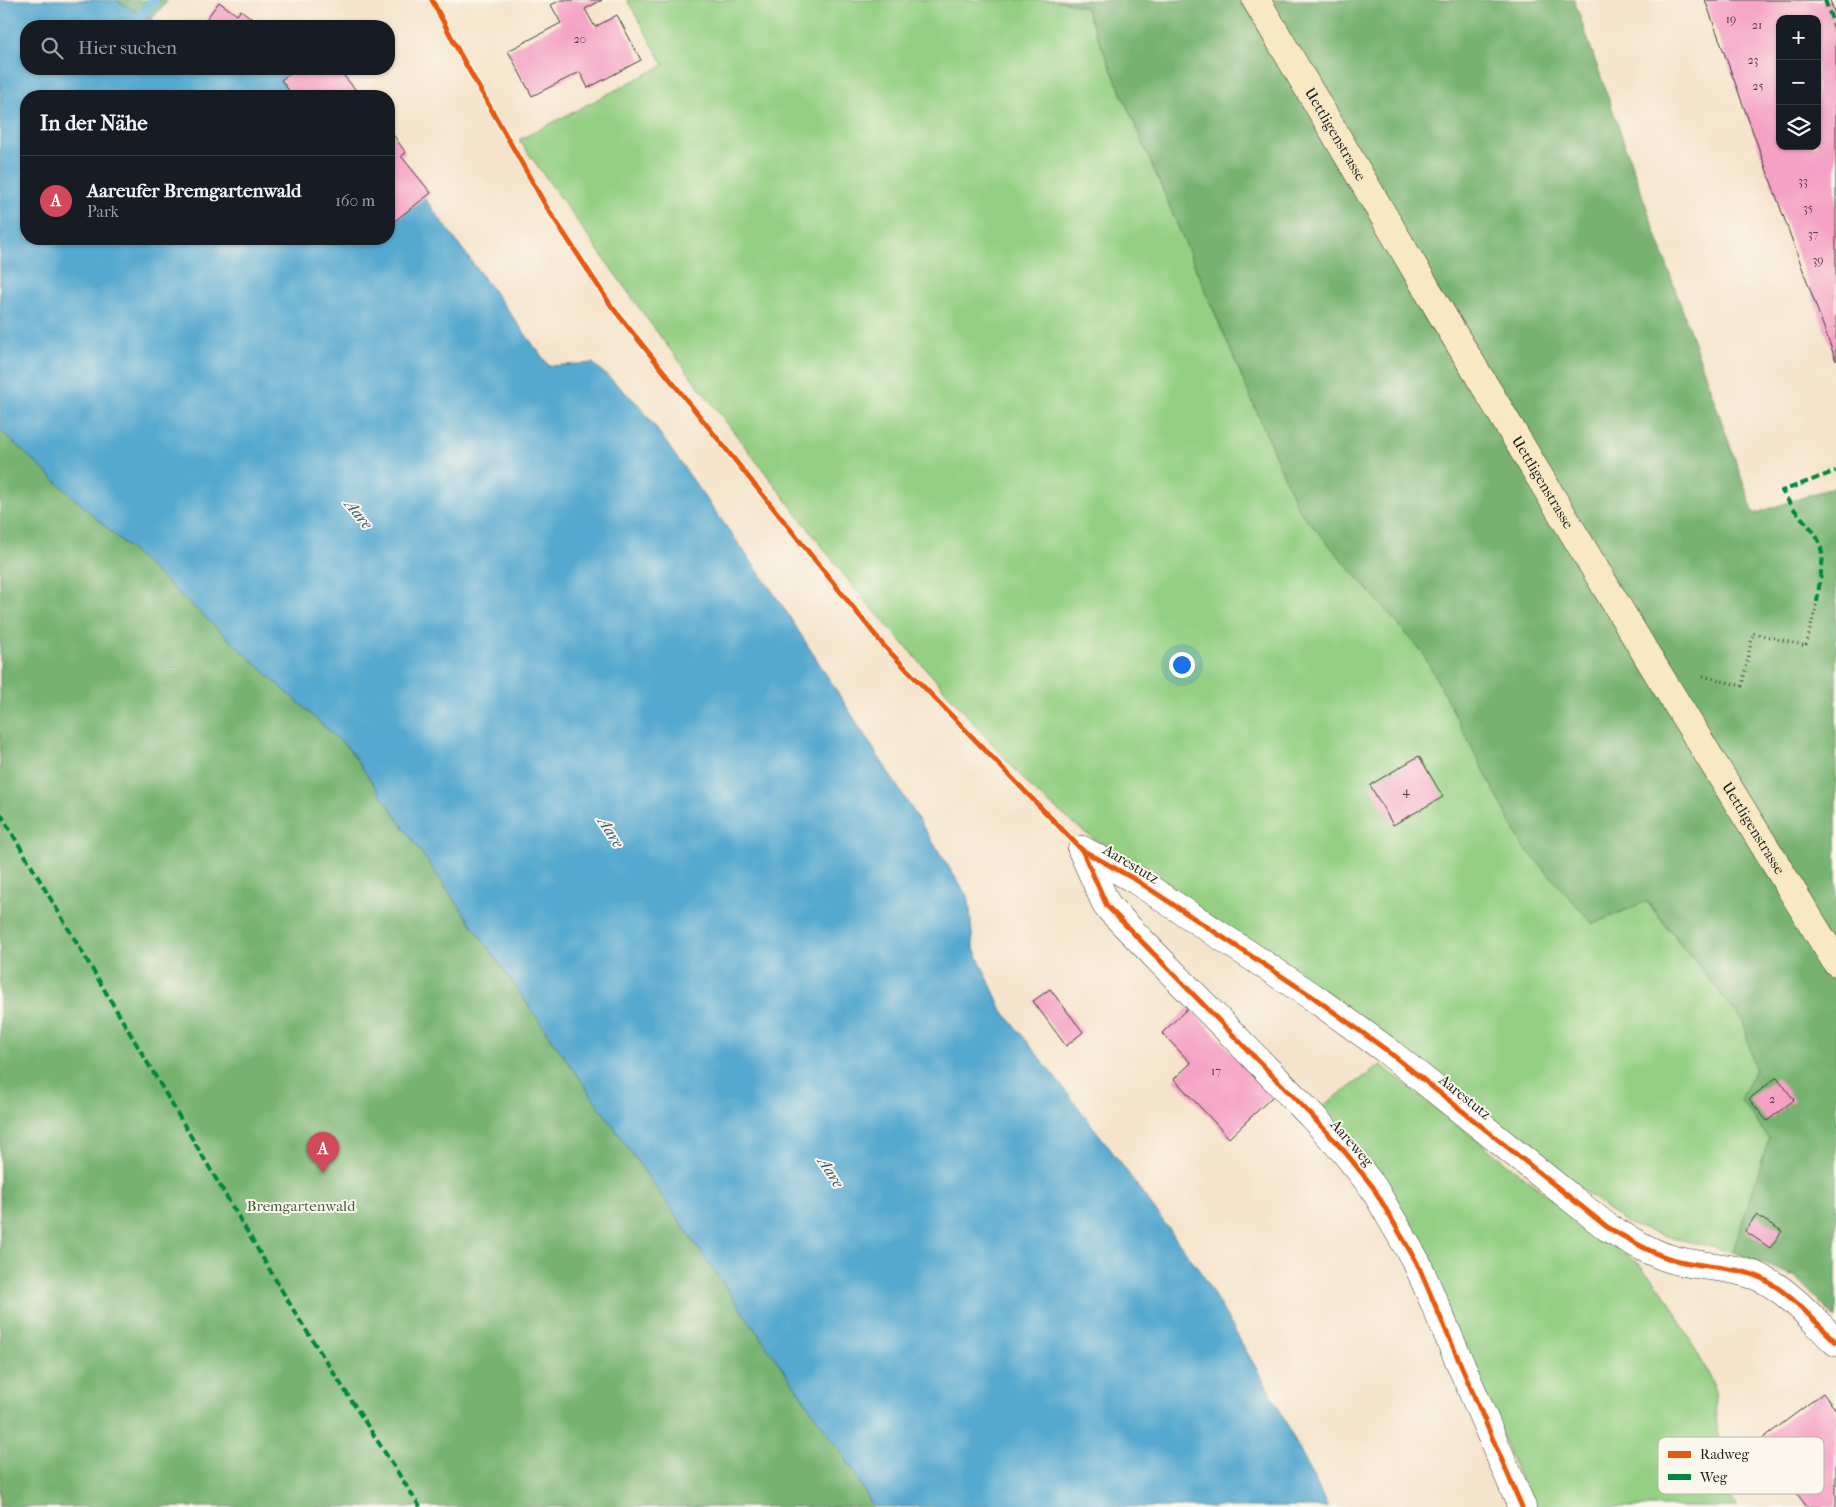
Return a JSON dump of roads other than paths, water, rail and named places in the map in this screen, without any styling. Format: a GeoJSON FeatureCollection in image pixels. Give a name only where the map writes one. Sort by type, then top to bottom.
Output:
{"type":"FeatureCollection","features":[{"type":"Feature","properties":{"kind":"main road","name":"Uettligenstrasse"},"geometry":{"type":"LineString","coordinates":[[1256,0],[1651,662],[1836,962]]}},
{"type":"Feature","properties":{"kind":"street","name":"Aarestutz"},"geometry":{"type":"LineString","coordinates":[[1082,850],[1136,880],[1321,1003],[1385,1049],[1607,1227],[1642,1247],[1668,1258],[1735,1271],[1760,1278],[1795,1302],[1836,1342]]}},
{"type":"Feature","properties":{"kind":"street","name":"Aareweg"},"geometry":{"type":"LineString","coordinates":[[1082,850],[1107,906],[1311,1115],[1345,1152],[1373,1187],[1416,1263],[1522,1507]]}},
{"type":"Feature","properties":{"kind":"water","name":"Aare"},"geometry":{"type":"Polygon","coordinates":[[[0,0],[116,0],[152,20],[20,20],[20,75],[314,75],[330,90],[20,90],[20,245],[395,245],[395,158],[549,366],[593,363],[640,406],[780,602],[969,899],[973,946],[1001,1008],[1105,1142],[1202,1274],[1275,1401],[1328,1507],[873,1507],[850,1465],[349,749],[0,430],[0,0]]]}},
{"type":"Feature","properties":{"kind":"waterway"},"geometry":{"type":"LineString","coordinates":[[138,20],[154,0]]}},
{"type":"Feature","properties":{"kind":"place","name":"Aareufer Bremgartenwald"},"geometry":{"type":"Point","coordinates":[323,1173]}},
{"type":"Feature","properties":{"kind":"park label","name":"Bremgartenwald"},"geometry":{"type":"Point","coordinates":[301,1206]}}]}
